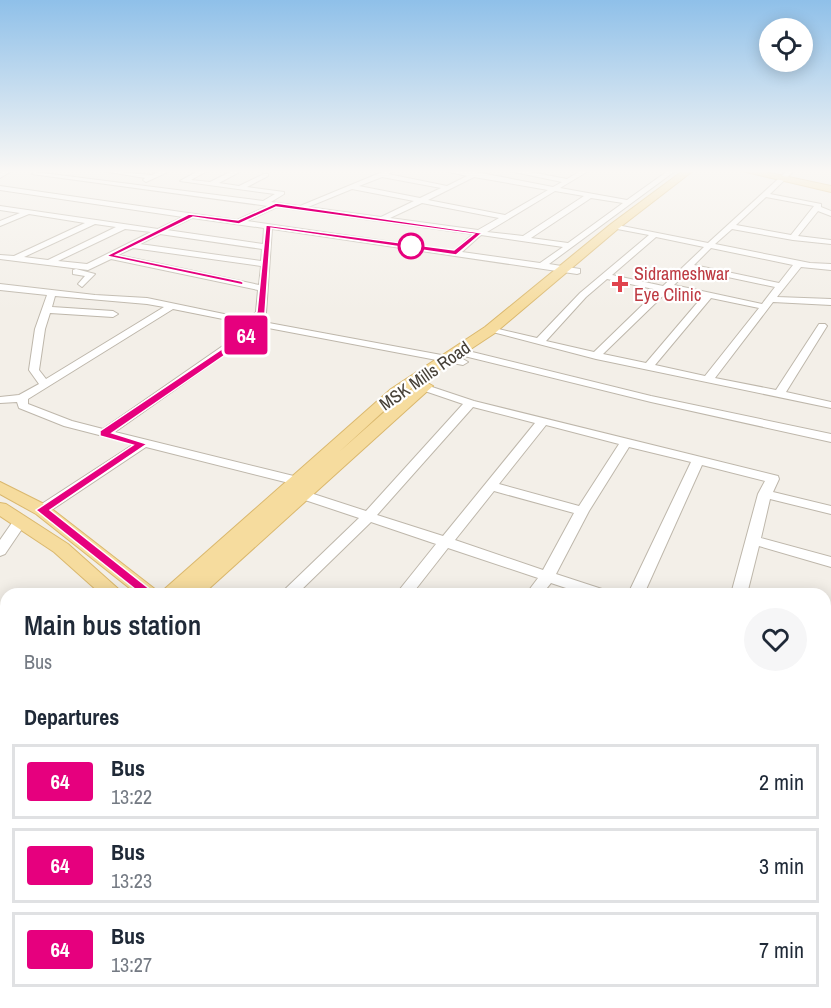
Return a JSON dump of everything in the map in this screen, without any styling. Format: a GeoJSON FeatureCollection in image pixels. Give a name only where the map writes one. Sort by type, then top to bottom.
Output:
{"type":"FeatureCollection","features":[{"type":"Feature","properties":{"kind":"main road","name":"MSK Mills Road"},"geometry":{"type":"LineString","coordinates":[[176,588],[412,395],[497,332],[633,217]]}},
{"type":"Feature","properties":{"kind":"main road","name":"MSK Mills Road"},"geometry":{"type":"LineString","coordinates":[[621,227],[635,217]]}},
{"type":"Feature","properties":{"kind":"main road","name":"MSK Mills Road"},"geometry":{"type":"LineString","coordinates":[[195,588],[396,392],[462,357]]}},
{"type":"Feature","properties":{"kind":"main road"},"geometry":{"type":"LineString","coordinates":[[0,488],[42,510],[142,588]]}},
{"type":"Feature","properties":{"kind":"main road"},"geometry":{"type":"LineString","coordinates":[[0,507],[61,548],[107,588]]}},
{"type":"Feature","properties":{"kind":"street"},"geometry":{"type":"LineString","coordinates":[[0,224],[17,217]]}},
{"type":"Feature","properties":{"kind":"street"},"geometry":{"type":"LineString","coordinates":[[61,217],[266,246]]}},
{"type":"Feature","properties":{"kind":"street"},"geometry":{"type":"LineString","coordinates":[[0,257],[87,267],[188,217]]}},
{"type":"Feature","properties":{"kind":"street"},"geometry":{"type":"LineString","coordinates":[[206,217],[570,270]]}},
{"type":"Feature","properties":{"kind":"street"},"geometry":{"type":"LineString","coordinates":[[239,222],[250,217]]}},
{"type":"Feature","properties":{"kind":"street"},"geometry":{"type":"LineString","coordinates":[[368,217],[569,245]]}},
{"type":"Feature","properties":{"kind":"street"},"geometry":{"type":"LineString","coordinates":[[383,219],[387,217]]}},
{"type":"Feature","properties":{"kind":"street"},"geometry":{"type":"LineString","coordinates":[[456,253],[479,233],[504,217]]}},
{"type":"Feature","properties":{"kind":"street"},"geometry":{"type":"LineString","coordinates":[[524,239],[557,217]]}},
{"type":"Feature","properties":{"kind":"street"},"geometry":{"type":"LineString","coordinates":[[541,266],[607,217]]}},
{"type":"Feature","properties":{"kind":"street"},"geometry":{"type":"LineString","coordinates":[[596,356],[741,217]]}},
{"type":"Feature","properties":{"kind":"street"},"geometry":{"type":"LineString","coordinates":[[793,238],[809,217]]}},
{"type":"Feature","properties":{"kind":"street"},"geometry":{"type":"LineString","coordinates":[[16,258],[93,222]]}},
{"type":"Feature","properties":{"kind":"street"},"geometry":{"type":"LineString","coordinates":[[50,262],[124,226]]}},
{"type":"Feature","properties":{"kind":"street"},"geometry":{"type":"LineString","coordinates":[[104,434],[222,353],[255,323],[261,313],[268,226]]}},
{"type":"Feature","properties":{"kind":"street"},"geometry":{"type":"LineString","coordinates":[[731,226],[793,238],[831,242]]}},
{"type":"Feature","properties":{"kind":"street"},"geometry":{"type":"LineString","coordinates":[[621,227],[799,263],[831,267]]}},
{"type":"Feature","properties":{"kind":"street"},"geometry":{"type":"LineString","coordinates":[[539,342],[604,276],[655,234]]}},
{"type":"Feature","properties":{"kind":"street"},"geometry":{"type":"LineString","coordinates":[[131,245],[265,264]]}},
{"type":"Feature","properties":{"kind":"street"},"geometry":{"type":"LineString","coordinates":[[110,256],[262,288]]}},
{"type":"Feature","properties":{"kind":"street"},"geometry":{"type":"LineString","coordinates":[[0,262],[90,274],[82,284]]}},
{"type":"Feature","properties":{"kind":"street"},"geometry":{"type":"LineString","coordinates":[[708,379],[799,263]]}},
{"type":"Feature","properties":{"kind":"street"},"geometry":{"type":"LineString","coordinates":[[688,266],[781,286]]}},
{"type":"Feature","properties":{"kind":"street"},"geometry":{"type":"LineString","coordinates":[[604,276],[768,303],[831,302]]}},
{"type":"Feature","properties":{"kind":"street"},"geometry":{"type":"LineString","coordinates":[[0,287],[147,301],[255,323],[462,357],[831,438]]}},
{"type":"Feature","properties":{"kind":"street"},"geometry":{"type":"LineString","coordinates":[[45,385],[34,370],[40,329],[52,293]]}},
{"type":"Feature","properties":{"kind":"street"},"geometry":{"type":"LineString","coordinates":[[648,367],[709,295]]}},
{"type":"Feature","properties":{"kind":"street"},"geometry":{"type":"LineString","coordinates":[[0,400],[21,398],[45,385],[172,306]]}},
{"type":"Feature","properties":{"kind":"street"},"geometry":{"type":"LineString","coordinates":[[46,310],[113,314]]}},
{"type":"Feature","properties":{"kind":"street"},"geometry":{"type":"LineString","coordinates":[[779,394],[822,326]]}},
{"type":"Feature","properties":{"kind":"street"},"geometry":{"type":"LineString","coordinates":[[497,332],[596,356],[831,405]]}},
{"type":"Feature","properties":{"kind":"street"},"geometry":{"type":"LineString","coordinates":[[423,387],[470,403],[772,479],[765,494],[741,588]]}},
{"type":"Feature","properties":{"kind":"street"},"geometry":{"type":"LineString","coordinates":[[21,398],[23,406],[68,424],[142,444],[235,464],[300,487],[368,517],[581,588]]}},
{"type":"Feature","properties":{"kind":"street"},"geometry":{"type":"LineString","coordinates":[[294,588],[368,517],[470,403]]}},
{"type":"Feature","properties":{"kind":"street"},"geometry":{"type":"LineString","coordinates":[[409,588],[543,421]]}},
{"type":"Feature","properties":{"kind":"street"},"geometry":{"type":"LineString","coordinates":[[539,588],[547,577],[582,511],[626,442]]}},
{"type":"Feature","properties":{"kind":"street"},"geometry":{"type":"LineString","coordinates":[[42,510],[142,444]]}},
{"type":"Feature","properties":{"kind":"street"},"geometry":{"type":"LineString","coordinates":[[639,588],[698,460]]}},
{"type":"Feature","properties":{"kind":"street"},"geometry":{"type":"LineString","coordinates":[[490,486],[582,511]]}},
{"type":"Feature","properties":{"kind":"street"},"geometry":{"type":"LineString","coordinates":[[765,494],[831,510]]}},
{"type":"Feature","properties":{"kind":"street"},"geometry":{"type":"LineString","coordinates":[[0,552],[21,520]]}},
{"type":"Feature","properties":{"kind":"street"},"geometry":{"type":"LineString","coordinates":[[753,540],[831,562]]}},
{"type":"Feature","properties":{"kind":"bus line","name":"64"},"geometry":{"type":"LineString","coordinates":[[188,217],[110,256],[241,283]]}},
{"type":"Feature","properties":{"kind":"bus line","name":"64"},"geometry":{"type":"LineString","coordinates":[[206,217],[239,222],[250,217]]}},
{"type":"Feature","properties":{"kind":"bus line","name":"64"},"geometry":{"type":"LineString","coordinates":[[142,588],[42,510],[142,444],[104,434],[261,324],[250,322],[261,313],[268,226],[456,253],[479,233],[363,217]]}},
{"type":"Feature","properties":{"kind":"place","name":"Sidrameshwar Eye Clinic"},"geometry":{"type":"Point","coordinates":[620,284]}}]}
